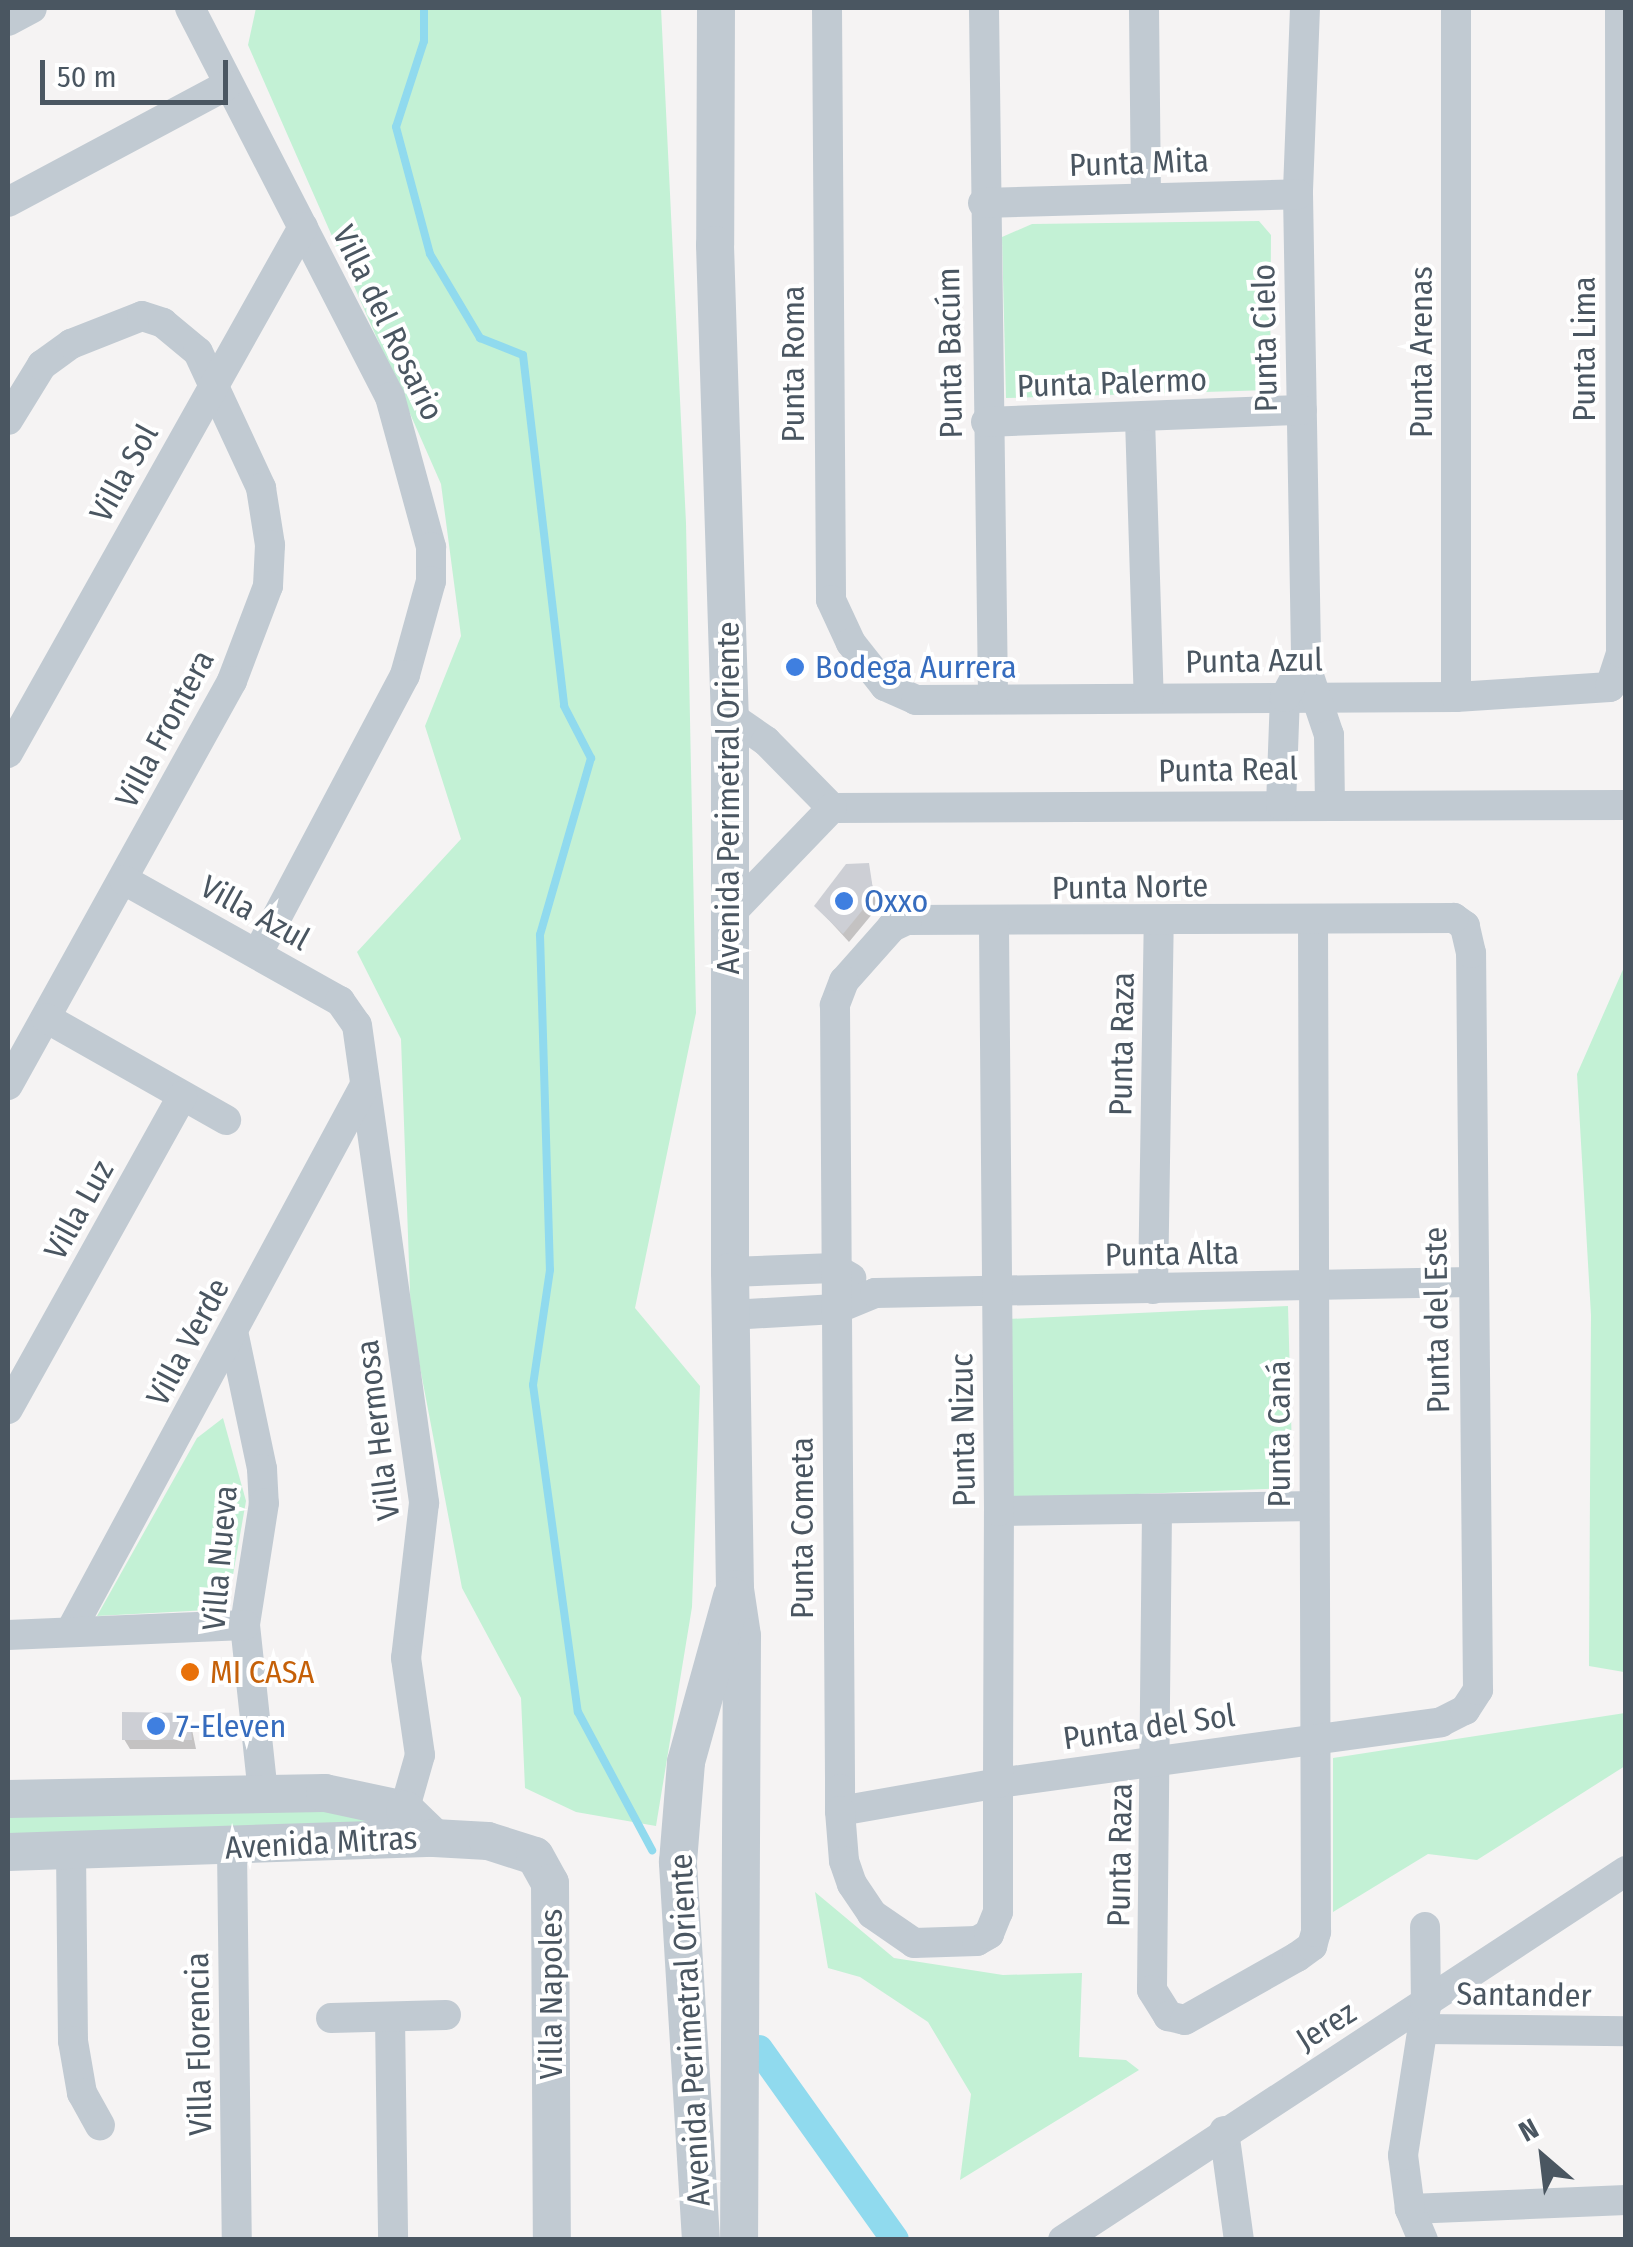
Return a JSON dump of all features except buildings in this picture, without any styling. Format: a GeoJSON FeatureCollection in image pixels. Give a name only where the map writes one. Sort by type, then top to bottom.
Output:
{"type":"FeatureCollection","features":[{"type":"Feature","properties":{"kind":"street"},"geometry":{"type":"LineString","coordinates":[[8,20],[32,8]]}},
{"type":"Feature","properties":{"kind":"street","name":"Villa del Rosario"},"geometry":{"type":"LineString","coordinates":[[190,8],[398,416],[425,511],[431,581],[405,675],[257,954]]}},
{"type":"Feature","properties":{"kind":"street","name":"Avenida Perimetral Oriente"},"geometry":{"type":"LineString","coordinates":[[716,8],[715,245],[730,716],[730,1272],[735,1588],[742,1636],[739,2240]]}},
{"type":"Feature","properties":{"kind":"street","name":"Punta Roma"},"geometry":{"type":"LineString","coordinates":[[827,8],[831,600],[851,643],[900,694]]}},
{"type":"Feature","properties":{"kind":"street","name":"Punta Bacúm"},"geometry":{"type":"LineString","coordinates":[[984,8],[986,422],[994,698]]}},
{"type":"Feature","properties":{"kind":"street"},"geometry":{"type":"LineString","coordinates":[[1144,8],[1146,198]]}},
{"type":"Feature","properties":{"kind":"street","name":"Punta Cielo"},"geometry":{"type":"LineString","coordinates":[[1305,8],[1298,194],[1302,410],[1312,681],[1329,734],[1330,804]]}},
{"type":"Feature","properties":{"kind":"street","name":"Punta Arenas"},"geometry":{"type":"LineString","coordinates":[[1456,8],[1456,697]]}},
{"type":"Feature","properties":{"kind":"street","name":"Punta Lima"},"geometry":{"type":"LineString","coordinates":[[1610,687],[1621,653],[1620,8]]}},
{"type":"Feature","properties":{"kind":"street"},"geometry":{"type":"LineString","coordinates":[[8,202],[227,85]]}},
{"type":"Feature","properties":{"kind":"street","name":"Punta Mita"},"geometry":{"type":"LineString","coordinates":[[983,203],[1298,194]]}},
{"type":"Feature","properties":{"kind":"street","name":"Villa Sol"},"geometry":{"type":"LineString","coordinates":[[8,754],[303,227]]}},
{"type":"Feature","properties":{"kind":"street","name":"Villa Frontera"},"geometry":{"type":"LineString","coordinates":[[8,420],[42,365],[108,325],[142,316],[182,335],[198,352],[261,488],[270,545],[268,586],[232,681],[8,1085]]}},
{"type":"Feature","properties":{"kind":"street","name":"Punta Palermo"},"geometry":{"type":"LineString","coordinates":[[986,422],[1302,410]]}},
{"type":"Feature","properties":{"kind":"street"},"geometry":{"type":"LineString","coordinates":[[1140,419],[1149,698]]}},
{"type":"Feature","properties":{"kind":"street"},"geometry":{"type":"LineString","coordinates":[[1281,805],[1286,697],[1312,681]]}},
{"type":"Feature","properties":{"kind":"street","name":"Punta Azul"},"geometry":{"type":"LineString","coordinates":[[1312,681],[1456,697],[1610,687]]}},
{"type":"Feature","properties":{"kind":"street","name":"Punta Azul"},"geometry":{"type":"LineString","coordinates":[[900,694],[916,700],[1286,697]]}},
{"type":"Feature","properties":{"kind":"street"},"geometry":{"type":"LineString","coordinates":[[728,916],[832,808],[766,741],[730,716]]}},
{"type":"Feature","properties":{"kind":"street","name":"Punta Real"},"geometry":{"type":"LineString","coordinates":[[832,808],[1626,805]]}},
{"type":"Feature","properties":{"kind":"street","name":"Villa Azul"},"geometry":{"type":"LineString","coordinates":[[124,880],[350,1011]]}},
{"type":"Feature","properties":{"kind":"street","name":"Punta Norte"},"geometry":{"type":"LineString","coordinates":[[834,1005],[844,982],[892,927],[907,920],[994,923],[1454,918],[1465,926]]}},
{"type":"Feature","properties":{"kind":"street","name":"Punta Caná"},"geometry":{"type":"LineString","coordinates":[[1168,2016],[1201,2016],[1312,1946],[1316,1740],[1314,920]]}},
{"type":"Feature","properties":{"kind":"street","name":"Punta Raza"},"geometry":{"type":"LineString","coordinates":[[1153,1289],[1159,921]]}},
{"type":"Feature","properties":{"kind":"street","name":"Punta Nizuc"},"geometry":{"type":"LineString","coordinates":[[989,1934],[998,1912],[994,923]]}},
{"type":"Feature","properties":{"kind":"street","name":"Punta del Este"},"geometry":{"type":"LineString","coordinates":[[1465,926],[1471,953],[1471,1282],[1478,1690],[1466,1710]]}},
{"type":"Feature","properties":{"kind":"street","name":"Punta Cometa"},"geometry":{"type":"LineString","coordinates":[[834,1005],[840,1810],[852,1884],[891,1932],[914,1943],[966,1943],[989,1934]]}},
{"type":"Feature","properties":{"kind":"street","name":"Villa Hermosa"},"geometry":{"type":"LineString","coordinates":[[350,1011],[424,1502],[406,1658],[420,1755],[400,1825]]}},
{"type":"Feature","properties":{"kind":"street"},"geometry":{"type":"LineString","coordinates":[[46,1018],[226,1120]]}},
{"type":"Feature","properties":{"kind":"street","name":"Villa Verde"},"geometry":{"type":"LineString","coordinates":[[70,1632],[364,1085]]}},
{"type":"Feature","properties":{"kind":"street","name":"Villa Luz"},"geometry":{"type":"LineString","coordinates":[[8,1410],[182,1096]]}},
{"type":"Feature","properties":{"kind":"street"},"geometry":{"type":"LineString","coordinates":[[730,1272],[834,1268],[875,1294]]}},
{"type":"Feature","properties":{"kind":"street","name":"Punta Alta"},"geometry":{"type":"LineString","coordinates":[[731,1315],[836,1309],[875,1294],[1471,1282]]}},
{"type":"Feature","properties":{"kind":"street","name":"Villa Nueva"},"geometry":{"type":"LineString","coordinates":[[234,1332],[258,1430],[264,1503],[245,1626],[264,1794]]}},
{"type":"Feature","properties":{"kind":"street"},"geometry":{"type":"LineString","coordinates":[[999,1512],[1314,1506]]}},
{"type":"Feature","properties":{"kind":"street","name":"Punta Raza"},"geometry":{"type":"LineString","coordinates":[[1157,1510],[1152,1990],[1168,2016]]}},
{"type":"Feature","properties":{"kind":"street","name":"Avenida Perimetral Oriente"},"geometry":{"type":"LineString","coordinates":[[700,2240],[689,1973],[677,1906],[682,1781],[735,1588]]}},
{"type":"Feature","properties":{"kind":"street"},"geometry":{"type":"LineString","coordinates":[[8,1635],[245,1626]]}},
{"type":"Feature","properties":{"kind":"street","name":"Punta del Sol"},"geometry":{"type":"LineString","coordinates":[[840,1810],[998,1783],[1440,1722],[1466,1710]]}},
{"type":"Feature","properties":{"kind":"street"},"geometry":{"type":"LineString","coordinates":[[689,1973],[692,1804],[705,1786],[739,1780]]}},
{"type":"Feature","properties":{"kind":"street","name":"Avenida Mitras"},"geometry":{"type":"LineString","coordinates":[[8,1799],[349,1795],[400,1825],[434,1838]]}},
{"type":"Feature","properties":{"kind":"street","name":"Avenida Mitras"},"geometry":{"type":"LineString","coordinates":[[8,1852],[232,1848],[400,1825]]}},
{"type":"Feature","properties":{"kind":"street","name":"Villa Napoles"},"geometry":{"type":"LineString","coordinates":[[434,1838],[524,1850],[546,1868],[550,1883],[552,2240]]}},
{"type":"Feature","properties":{"kind":"street","name":"Villa Florencia"},"geometry":{"type":"LineString","coordinates":[[232,1848],[237,2240]]}},
{"type":"Feature","properties":{"kind":"street"},"geometry":{"type":"LineString","coordinates":[[72,1851],[73,2041],[82,2093],[100,2125]]}},
{"type":"Feature","properties":{"kind":"street","name":"Jerez"},"geometry":{"type":"LineString","coordinates":[[1063,2240],[1224,2131],[1424,2018],[1626,1871]]}},
{"type":"Feature","properties":{"kind":"street"},"geometry":{"type":"LineString","coordinates":[[1423,2240],[1410,2209],[1403,2155],[1424,2018],[1425,1928]]}},
{"type":"Feature","properties":{"kind":"street"},"geometry":{"type":"LineString","coordinates":[[330,2018],[446,2015]]}},
{"type":"Feature","properties":{"kind":"street"},"geometry":{"type":"LineString","coordinates":[[390,2016],[393,2240]]}},
{"type":"Feature","properties":{"kind":"street","name":"Santander"},"geometry":{"type":"LineString","coordinates":[[1424,2018],[1626,2031]]}},
{"type":"Feature","properties":{"kind":"street"},"geometry":{"type":"LineString","coordinates":[[1224,2131],[1239,2240]]}},
{"type":"Feature","properties":{"kind":"street"},"geometry":{"type":"LineString","coordinates":[[1410,2209],[1626,2200]]}},
{"type":"Feature","properties":{"kind":"green space"},"geometry":{"type":"Polygon","coordinates":[[[256,8],[661,8],[686,523],[696,1013],[635,1308],[700,1386],[692,1607],[656,1826],[576,1812],[525,1788],[521,1698],[462,1588],[411,1320],[401,1039],[357,952],[461,839],[425,726],[461,636],[441,484],[248,45],[256,8]]]}},
{"type":"Feature","properties":{"kind":"green space"},"geometry":{"type":"Polygon","coordinates":[[[1259,221],[1271,235],[1270,390],[1006,398],[1002,237],[1032,224],[1259,221]]]}},
{"type":"Feature","properties":{"kind":"green space"},"geometry":{"type":"Polygon","coordinates":[[[1625,965],[1624,1672],[1589,1666],[1591,1315],[1577,1074],[1625,965]]]}},
{"type":"Feature","properties":{"kind":"green space"},"geometry":{"type":"Polygon","coordinates":[[[1288,1306],[1293,1488],[1010,1499],[1008,1319],[1288,1306]]]}},
{"type":"Feature","properties":{"kind":"green space"},"geometry":{"type":"Polygon","coordinates":[[[223,1418],[246,1501],[227,1609],[97,1616],[197,1438],[223,1418]]]}},
{"type":"Feature","properties":{"kind":"green space"},"geometry":{"type":"Polygon","coordinates":[[[1625,1713],[1625,1766],[1477,1860],[1428,1854],[1333,1912],[1333,1758],[1625,1713]]]}},
{"type":"Feature","properties":{"kind":"green space"},"geometry":{"type":"Polygon","coordinates":[[[369,1810],[368,1828],[8,1834],[8,1816],[369,1810]]]}},
{"type":"Feature","properties":{"kind":"green space"},"geometry":{"type":"Polygon","coordinates":[[[815,1892],[894,1958],[1003,1975],[1082,1973],[1079,2057],[1126,2060],[1139,2070],[960,2180],[971,2094],[928,2022],[860,1977],[828,1968],[815,1892]]]}},
{"type":"Feature","properties":{"kind":"waterway"},"geometry":{"type":"LineString","coordinates":[[424,8],[424,41],[396,127],[430,254],[480,338],[523,355],[564,706],[591,758],[540,935],[550,1270],[533,1385],[578,1712],[652,1850]]}},
{"type":"Feature","properties":{"kind":"waterway"},"geometry":{"type":"LineString","coordinates":[[759,2049],[895,2240]]}},
{"type":"Feature","properties":{"kind":"place","name":"Bodega Aurrera"},"geometry":{"type":"Point","coordinates":[795,667]}},
{"type":"Feature","properties":{"kind":"place","name":"Oxxo"},"geometry":{"type":"Point","coordinates":[844,901]}},
{"type":"Feature","properties":{"kind":"place","name":"MI CASA"},"geometry":{"type":"Point","coordinates":[190,1672]}},
{"type":"Feature","properties":{"kind":"place","name":"7-Eleven"},"geometry":{"type":"Point","coordinates":[156,1726]}}]}
